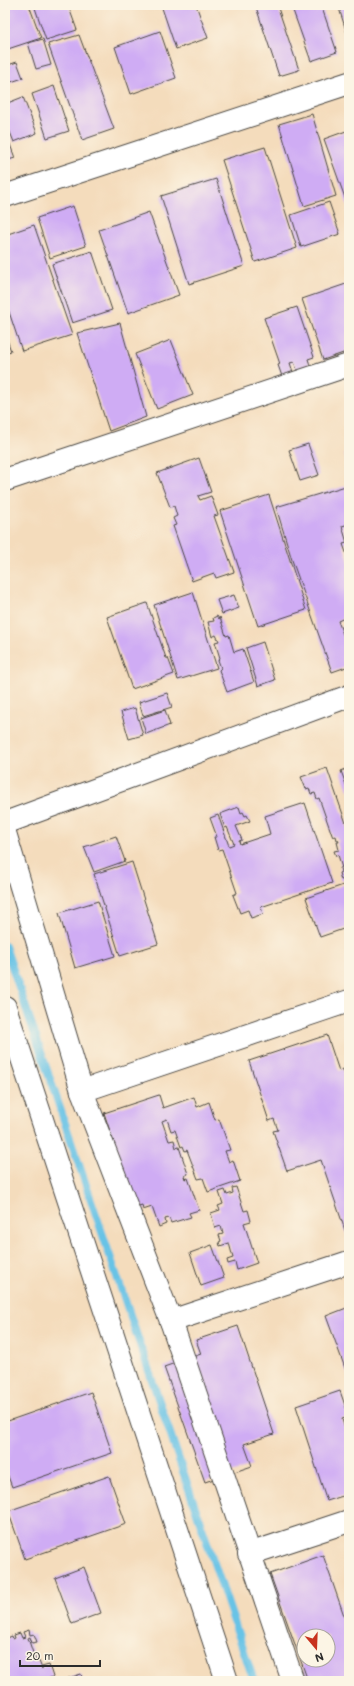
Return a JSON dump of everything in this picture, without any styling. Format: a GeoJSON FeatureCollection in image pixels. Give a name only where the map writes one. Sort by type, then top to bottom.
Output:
{"type":"FeatureCollection","features":[{"type":"Feature","properties":{"kind":"street"},"geometry":{"type":"LineString","coordinates":[[5,196],[349,83]]}},
{"type":"Feature","properties":{"kind":"street"},"geometry":{"type":"LineString","coordinates":[[5,480],[349,365]]}},
{"type":"Feature","properties":{"kind":"street"},"geometry":{"type":"LineString","coordinates":[[5,823],[349,696]]}},
{"type":"Feature","properties":{"kind":"street"},"geometry":{"type":"LineString","coordinates":[[5,832],[82,1091],[171,1321],[293,1681]]}},
{"type":"Feature","properties":{"kind":"street"},"geometry":{"type":"LineString","coordinates":[[82,1091],[349,1001]]}},
{"type":"Feature","properties":{"kind":"street"},"geometry":{"type":"LineString","coordinates":[[5,1007],[226,1681]]}},
{"type":"Feature","properties":{"kind":"street"},"geometry":{"type":"LineString","coordinates":[[171,1321],[349,1262]]}},
{"type":"Feature","properties":{"kind":"street"},"geometry":{"type":"LineString","coordinates":[[249,1554],[349,1521]]}},
{"type":"Feature","properties":{"kind":"building"},"geometry":{"type":"Polygon","coordinates":[[[5,5],[29,5],[41,38],[5,50],[5,5]]]}},
{"type":"Feature","properties":{"kind":"building"},"geometry":{"type":"Polygon","coordinates":[[[34,5],[68,5],[77,30],[46,40],[34,5]]]}},
{"type":"Feature","properties":{"kind":"building"},"geometry":{"type":"Polygon","coordinates":[[[161,5],[196,5],[208,38],[176,49],[161,5]]]}},
{"type":"Feature","properties":{"kind":"building"},"geometry":{"type":"Polygon","coordinates":[[[263,5],[277,5],[299,70],[279,76],[256,7],[263,5]]]}},
{"type":"Feature","properties":{"kind":"building"},"geometry":{"type":"Polygon","coordinates":[[[291,5],[321,5],[337,52],[311,61],[291,5]]]}},
{"type":"Feature","properties":{"kind":"building"},"geometry":{"type":"Polygon","coordinates":[[[338,5],[349,5],[349,40],[338,5]]]}},
{"type":"Feature","properties":{"kind":"building"},"geometry":{"type":"Polygon","coordinates":[[[160,31],[176,78],[131,94],[115,47],[160,31]]]}},
{"type":"Feature","properties":{"kind":"building"},"geometry":{"type":"Polygon","coordinates":[[[79,35],[114,129],[82,140],[48,44],[79,35]]]}},
{"type":"Feature","properties":{"kind":"building"},"geometry":{"type":"Polygon","coordinates":[[[43,39],[51,65],[36,69],[28,43],[43,39]]]}},
{"type":"Feature","properties":{"kind":"building"},"geometry":{"type":"Polygon","coordinates":[[[17,62],[23,78],[5,84],[5,66],[17,62]]]}},
{"type":"Feature","properties":{"kind":"building"},"geometry":{"type":"Polygon","coordinates":[[[54,86],[69,131],[47,138],[32,94],[54,86]]]}},
{"type":"Feature","properties":{"kind":"building"},"geometry":{"type":"Polygon","coordinates":[[[23,97],[37,133],[14,142],[5,120],[5,104],[23,97]]]}},
{"type":"Feature","properties":{"kind":"building"},"geometry":{"type":"Polygon","coordinates":[[[312,114],[336,196],[304,206],[279,124],[312,114]]]}},
{"type":"Feature","properties":{"kind":"building"},"geometry":{"type":"Polygon","coordinates":[[[349,130],[349,209],[324,139],[349,130]]]}},
{"type":"Feature","properties":{"kind":"building"},"geometry":{"type":"Polygon","coordinates":[[[5,131],[15,158],[5,161],[5,131]]]}},
{"type":"Feature","properties":{"kind":"building"},"geometry":{"type":"Polygon","coordinates":[[[265,147],[297,248],[255,262],[222,160],[265,147]]]}},
{"type":"Feature","properties":{"kind":"building"},"geometry":{"type":"Polygon","coordinates":[[[216,179],[244,266],[189,284],[161,196],[216,179]]]}},
{"type":"Feature","properties":{"kind":"building"},"geometry":{"type":"Polygon","coordinates":[[[329,202],[340,234],[301,247],[291,215],[329,202]]]}},
{"type":"Feature","properties":{"kind":"building"},"geometry":{"type":"Polygon","coordinates":[[[73,206],[86,246],[50,258],[37,218],[73,206]]]}},
{"type":"Feature","properties":{"kind":"building"},"geometry":{"type":"Polygon","coordinates":[[[149,212],[179,295],[128,313],[99,230],[149,212]]]}},
{"type":"Feature","properties":{"kind":"building"},"geometry":{"type":"Polygon","coordinates":[[[34,225],[72,335],[22,351],[5,300],[5,235],[34,225]]]}},
{"type":"Feature","properties":{"kind":"building"},"geometry":{"type":"Polygon","coordinates":[[[92,251],[112,310],[72,323],[52,264],[92,251]]]}},
{"type":"Feature","properties":{"kind":"building"},"geometry":{"type":"Polygon","coordinates":[[[346,284],[349,291],[349,351],[323,360],[302,299],[346,284]]]}},
{"type":"Feature","properties":{"kind":"building"},"geometry":{"type":"Polygon","coordinates":[[[297,307],[314,357],[308,359],[312,371],[299,375],[294,362],[290,363],[295,378],[284,382],[278,365],[280,364],[264,318],[297,307]]]}},
{"type":"Feature","properties":{"kind":"building"},"geometry":{"type":"Polygon","coordinates":[[[120,323],[146,417],[109,431],[77,333],[120,323]]]}},
{"type":"Feature","properties":{"kind":"building"},"geometry":{"type":"Polygon","coordinates":[[[5,334],[11,351],[5,353],[5,334]]]}},
{"type":"Feature","properties":{"kind":"building"},"geometry":{"type":"Polygon","coordinates":[[[171,340],[193,395],[157,409],[135,354],[171,340]]]}},
{"type":"Feature","properties":{"kind":"building"},"geometry":{"type":"Polygon","coordinates":[[[308,444],[319,475],[300,481],[289,450],[308,444]]]}},
{"type":"Feature","properties":{"kind":"building"},"geometry":{"type":"Polygon","coordinates":[[[349,451],[349,471],[344,453],[349,451]]]}},
{"type":"Feature","properties":{"kind":"building"},"geometry":{"type":"Polygon","coordinates":[[[199,458],[211,492],[198,496],[200,500],[211,496],[218,515],[214,516],[234,572],[216,578],[214,573],[192,581],[173,526],[176,525],[173,518],[177,516],[174,506],[170,507],[157,473],[199,458]]]}},
{"type":"Feature","properties":{"kind":"building"},"geometry":{"type":"Polygon","coordinates":[[[349,485],[349,524],[342,526],[347,543],[343,544],[349,561],[349,616],[338,621],[349,650],[349,666],[332,672],[292,560],[276,507],[349,485]]]}},
{"type":"Feature","properties":{"kind":"building"},"geometry":{"type":"Polygon","coordinates":[[[269,495],[306,610],[258,626],[220,511],[269,495]]]}},
{"type":"Feature","properties":{"kind":"building"},"geometry":{"type":"Polygon","coordinates":[[[193,592],[217,668],[178,680],[154,605],[193,592]]]}},
{"type":"Feature","properties":{"kind":"building"},"geometry":{"type":"Polygon","coordinates":[[[234,595],[239,608],[222,614],[217,600],[234,595]]]}},
{"type":"Feature","properties":{"kind":"building"},"geometry":{"type":"Polygon","coordinates":[[[147,603],[166,658],[168,658],[174,674],[132,689],[107,617],[147,603]]]}},
{"type":"Feature","properties":{"kind":"building"},"geometry":{"type":"Polygon","coordinates":[[[217,616],[219,619],[220,617],[226,636],[229,635],[234,652],[243,649],[254,682],[227,692],[219,670],[221,668],[218,660],[220,658],[215,642],[219,641],[216,635],[212,637],[208,622],[214,621],[213,618],[217,616]]]}},
{"type":"Feature","properties":{"kind":"building"},"geometry":{"type":"Polygon","coordinates":[[[263,642],[275,680],[258,686],[246,648],[263,642]]]}},
{"type":"Feature","properties":{"kind":"building"},"geometry":{"type":"Polygon","coordinates":[[[167,693],[172,707],[143,716],[139,702],[167,693]]]}},
{"type":"Feature","properties":{"kind":"building"},"geometry":{"type":"Polygon","coordinates":[[[135,708],[143,735],[129,739],[121,712],[135,708]]]}},
{"type":"Feature","properties":{"kind":"building"},"geometry":{"type":"Polygon","coordinates":[[[165,710],[170,725],[146,734],[141,718],[165,710]]]}},
{"type":"Feature","properties":{"kind":"building"},"geometry":{"type":"Polygon","coordinates":[[[327,768],[349,832],[349,878],[341,880],[339,873],[341,872],[340,868],[342,868],[338,855],[336,856],[334,851],[339,850],[337,842],[339,842],[336,836],[333,837],[332,835],[319,798],[317,799],[315,793],[311,794],[309,788],[306,789],[301,777],[327,768]]]}},
{"type":"Feature","properties":{"kind":"building"},"geometry":{"type":"Polygon","coordinates":[[[349,768],[349,790],[348,790],[341,771],[349,768]]]}},
{"type":"Feature","properties":{"kind":"building"},"geometry":{"type":"Polygon","coordinates":[[[305,803],[332,883],[261,907],[263,914],[251,918],[248,910],[240,913],[233,895],[237,893],[222,849],[218,850],[214,837],[217,837],[210,818],[218,815],[229,846],[234,844],[227,827],[225,828],[220,814],[239,807],[241,813],[243,812],[245,816],[247,815],[250,821],[236,826],[242,840],[239,841],[240,844],[270,834],[265,816],[305,803]]]}},
{"type":"Feature","properties":{"kind":"building"},"geometry":{"type":"Polygon","coordinates":[[[116,836],[125,861],[94,872],[84,847],[116,836]]]}},
{"type":"Feature","properties":{"kind":"building"},"geometry":{"type":"Polygon","coordinates":[[[132,862],[158,944],[120,956],[94,874],[132,862]]]}},
{"type":"Feature","properties":{"kind":"building"},"geometry":{"type":"Polygon","coordinates":[[[349,883],[349,927],[320,937],[306,898],[349,883]]]}},
{"type":"Feature","properties":{"kind":"building"},"geometry":{"type":"Polygon","coordinates":[[[98,901],[115,956],[75,968],[59,913],[98,901]]]}},
{"type":"Feature","properties":{"kind":"building"},"geometry":{"type":"Polygon","coordinates":[[[327,1035],[339,1071],[343,1069],[349,1088],[349,1242],[321,1160],[287,1171],[273,1131],[278,1130],[274,1119],[269,1121],[249,1061],[327,1035]]]}},
{"type":"Feature","properties":{"kind":"building"},"geometry":{"type":"Polygon","coordinates":[[[159,1095],[163,1108],[194,1097],[197,1107],[209,1102],[215,1120],[219,1119],[230,1150],[225,1151],[229,1162],[233,1160],[240,1181],[208,1192],[203,1178],[198,1179],[187,1150],[185,1151],[183,1146],[181,1147],[175,1130],[171,1131],[167,1119],[162,1121],[169,1141],[174,1140],[176,1148],[179,1147],[188,1174],[184,1176],[185,1179],[188,1178],[199,1210],[189,1213],[191,1217],[171,1223],[169,1218],[165,1219],[166,1224],[159,1227],[152,1207],[143,1210],[142,1205],[135,1207],[104,1113],[159,1095]]]}},
{"type":"Feature","properties":{"kind":"building"},"geometry":{"type":"Polygon","coordinates":[[[236,1187],[244,1211],[248,1210],[251,1221],[244,1223],[257,1263],[237,1270],[235,1262],[228,1264],[227,1260],[233,1258],[229,1243],[220,1246],[219,1242],[221,1241],[219,1235],[223,1234],[221,1226],[215,1228],[211,1213],[220,1210],[218,1206],[223,1204],[219,1192],[225,1190],[227,1195],[233,1193],[232,1188],[236,1187]]]}},
{"type":"Feature","properties":{"kind":"building"},"geometry":{"type":"Polygon","coordinates":[[[212,1245],[224,1278],[201,1286],[190,1253],[212,1245]]]}},
{"type":"Feature","properties":{"kind":"building"},"geometry":{"type":"Polygon","coordinates":[[[349,1307],[349,1379],[326,1316],[349,1307]]]}},
{"type":"Feature","properties":{"kind":"building"},"geometry":{"type":"Polygon","coordinates":[[[238,1326],[274,1434],[244,1444],[252,1466],[205,1482],[164,1367],[201,1354],[196,1340],[238,1326]]]}},
{"type":"Feature","properties":{"kind":"building"},"geometry":{"type":"Polygon","coordinates":[[[340,1391],[349,1417],[342,1419],[349,1442],[349,1494],[327,1501],[296,1406],[340,1391]]]}},
{"type":"Feature","properties":{"kind":"building"},"geometry":{"type":"Polygon","coordinates":[[[91,1392],[112,1453],[12,1487],[5,1468],[5,1422],[91,1392]]]}},
{"type":"Feature","properties":{"kind":"building"},"geometry":{"type":"Polygon","coordinates":[[[109,1476],[126,1524],[25,1559],[8,1511],[109,1476]]]}},
{"type":"Feature","properties":{"kind":"building"},"geometry":{"type":"Polygon","coordinates":[[[323,1555],[349,1630],[349,1681],[308,1681],[303,1668],[336,1668],[336,1628],[296,1628],[296,1647],[270,1574],[323,1555]]]}},
{"type":"Feature","properties":{"kind":"building"},"geometry":{"type":"Polygon","coordinates":[[[84,1567],[101,1613],[72,1624],[55,1578],[84,1567]]]}},
{"type":"Feature","properties":{"kind":"building"},"geometry":{"type":"Polygon","coordinates":[[[29,1630],[30,1635],[34,1634],[37,1642],[32,1643],[30,1637],[28,1638],[36,1662],[39,1661],[42,1669],[42,1667],[49,1665],[53,1677],[41,1681],[5,1681],[5,1639],[12,1636],[13,1639],[15,1638],[14,1635],[20,1633],[22,1638],[25,1637],[23,1632],[29,1630]]]}},
{"type":"Feature","properties":{"kind":"building"},"geometry":{"type":"Polygon","coordinates":[[[81,1674],[83,1681],[60,1681],[81,1674]]]}},
{"type":"Feature","properties":{"kind":"waterway"},"geometry":{"type":"LineString","coordinates":[[5,946],[254,1681]]}}]}
